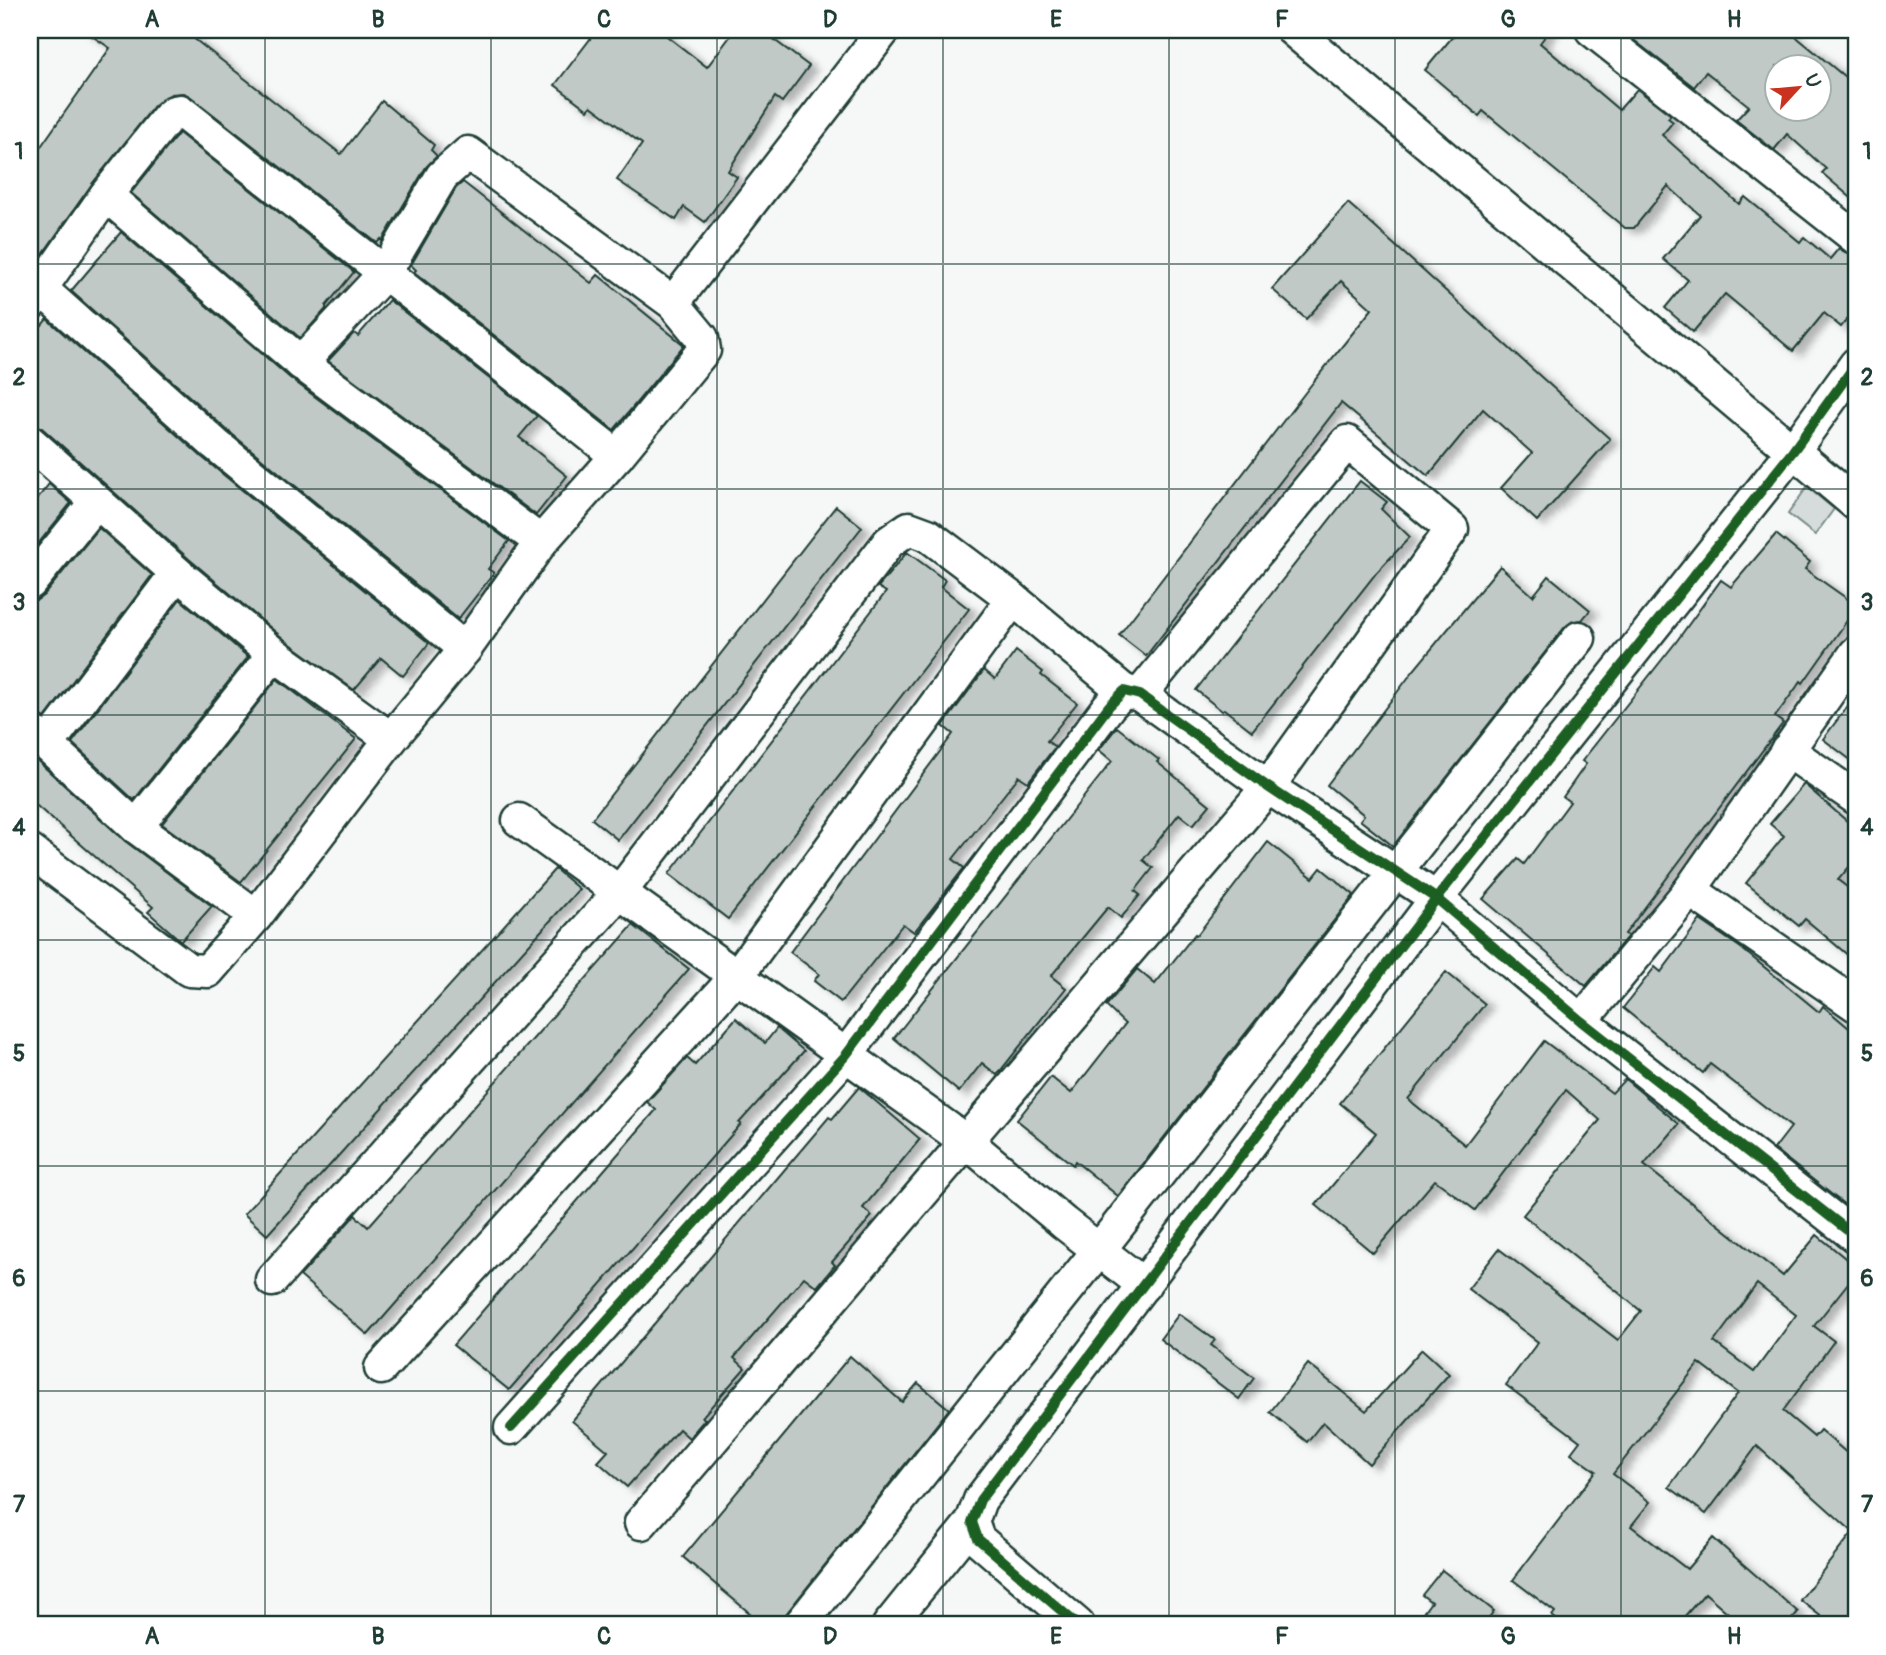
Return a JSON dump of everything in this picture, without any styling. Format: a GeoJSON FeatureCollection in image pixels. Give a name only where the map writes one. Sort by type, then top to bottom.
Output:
{"type":"FeatureCollection","features":[{"type":"Feature","properties":{"kind":"street"},"geometry":{"type":"LineString","coordinates":[[673,303],[884,30]]}},
{"type":"Feature","properties":{"kind":"street"},"geometry":{"type":"LineString","coordinates":[[1293,30],[1856,504]]}},
{"type":"Feature","properties":{"kind":"street"},"geometry":{"type":"LineString","coordinates":[[1592,30],[1856,238]]}},
{"type":"Feature","properties":{"kind":"street"},"geometry":{"type":"LineString","coordinates":[[465,649],[35,297],[106,195],[168,117],[180,111],[617,456]]}},
{"type":"Feature","properties":{"kind":"street"},"geometry":{"type":"LineString","coordinates":[[30,851],[189,970],[208,971],[256,916],[391,739],[465,649],[541,542],[617,456],[704,350],[702,338],[673,303],[468,153],[442,176],[384,274],[301,363]]}},
{"type":"Feature","properties":{"kind":"street"},"geometry":{"type":"LineString","coordinates":[[106,195],[301,363],[541,542]]}},
{"type":"Feature","properties":{"kind":"street"},"geometry":{"type":"LineString","coordinates":[[889,1625],[972,1522],[980,1500],[1437,899],[1793,451],[1856,364]]}},
{"type":"Feature","properties":{"kind":"street"},"geometry":{"type":"LineString","coordinates":[[30,442],[177,573],[274,654],[391,739]]}},
{"type":"Feature","properties":{"kind":"street"},"geometry":{"type":"LineString","coordinates":[[511,1428],[846,1055],[1109,706],[1132,693],[1347,442],[1452,529],[1268,787],[641,1523]]}},
{"type":"Feature","properties":{"kind":"street"},"geometry":{"type":"LineString","coordinates":[[30,583],[96,502]]}},
{"type":"Feature","properties":{"kind":"street"},"geometry":{"type":"LineString","coordinates":[[272,1280],[620,892],[889,542],[909,528],[928,535],[1132,693],[1437,899],[1581,1021],[1856,1237]]}},
{"type":"Feature","properties":{"kind":"street"},"geometry":{"type":"LineString","coordinates":[[177,573],[38,737],[136,827],[256,916]]}},
{"type":"Feature","properties":{"kind":"street"},"geometry":{"type":"LineString","coordinates":[[381,1368],[737,976],[1013,599]]}},
{"type":"Feature","properties":{"kind":"street"},"geometry":{"type":"LineString","coordinates":[[800,1625],[1099,1250],[1579,638]]}},
{"type":"Feature","properties":{"kind":"street"},"geometry":{"type":"LineString","coordinates":[[1581,1021],[1690,890],[1856,653]]}},
{"type":"Feature","properties":{"kind":"street"},"geometry":{"type":"LineString","coordinates":[[136,827],[274,654]]}},
{"type":"Feature","properties":{"kind":"street"},"geometry":{"type":"LineString","coordinates":[[1787,750],[1856,798]]}},
{"type":"Feature","properties":{"kind":"street"},"geometry":{"type":"LineString","coordinates":[[519,820],[967,1142],[1144,1285]]}},
{"type":"Feature","properties":{"kind":"street"},"geometry":{"type":"LineString","coordinates":[[1690,890],[1856,1004]]}},
{"type":"Feature","properties":{"kind":"street"},"geometry":{"type":"LineString","coordinates":[[972,1522],[978,1539],[1060,1620]]}},
{"type":"Feature","properties":{"kind":"shaded area"},"geometry":{"type":"Polygon","coordinates":[[[1807,487],[1834,509],[1815,535],[1788,514],[1807,487]]]}},
{"type":"Feature","properties":{"kind":"building"},"geometry":{"type":"Polygon","coordinates":[[[83,30],[183,30],[341,154],[382,101],[434,145],[431,150],[437,156],[426,167],[382,241],[381,239],[377,243],[191,97],[184,93],[171,94],[154,106],[92,184],[30,272],[30,162],[110,48],[83,30]]]}},
{"type":"Feature","properties":{"kind":"building"},"geometry":{"type":"Polygon","coordinates":[[[597,30],[659,30],[707,67],[735,30],[761,30],[809,66],[782,102],[775,97],[728,171],[737,177],[705,222],[684,207],[676,220],[617,180],[642,144],[591,106],[588,110],[555,85],[597,30]]]}},
{"type":"Feature","properties":{"kind":"building"},"geometry":{"type":"Polygon","coordinates":[[[1458,30],[1550,30],[1540,43],[1619,110],[1637,89],[1671,115],[1668,118],[1673,122],[1662,135],[1739,204],[1745,197],[1800,242],[1804,237],[1830,259],[1839,248],[1856,256],[1856,308],[1841,327],[1824,313],[1793,351],[1725,294],[1693,332],[1665,308],[1688,280],[1663,259],[1700,215],[1668,186],[1634,228],[1625,228],[1483,111],[1479,116],[1425,70],[1458,30]]]}},
{"type":"Feature","properties":{"kind":"building"},"geometry":{"type":"Polygon","coordinates":[[[1621,30],[1788,30],[1815,52],[1764,52],[1764,122],[1834,122],[1834,68],[1856,86],[1856,202],[1822,173],[1826,169],[1787,134],[1774,150],[1736,120],[1749,106],[1706,72],[1694,87],[1621,30]]]}},
{"type":"Feature","properties":{"kind":"building"},"geometry":{"type":"Polygon","coordinates":[[[179,133],[354,272],[300,338],[131,193],[179,133]]]}},
{"type":"Feature","properties":{"kind":"building"},"geometry":{"type":"Polygon","coordinates":[[[463,182],[591,283],[598,275],[684,345],[614,430],[414,272],[416,270],[411,265],[456,188],[463,182]]]}},
{"type":"Feature","properties":{"kind":"building"},"geometry":{"type":"Polygon","coordinates":[[[1348,203],[1610,439],[1537,521],[1501,488],[1532,453],[1483,409],[1428,476],[1341,403],[1146,656],[1119,635],[1372,309],[1341,281],[1306,319],[1272,289],[1348,203]]]}},
{"type":"Feature","properties":{"kind":"building"},"geometry":{"type":"Polygon","coordinates":[[[121,232],[290,378],[509,541],[488,569],[494,573],[458,619],[227,430],[71,291],[121,232]]]}},
{"type":"Feature","properties":{"kind":"building"},"geometry":{"type":"Polygon","coordinates":[[[389,300],[537,416],[519,437],[567,476],[536,515],[328,361],[354,333],[358,336],[389,300]]]}},
{"type":"Feature","properties":{"kind":"building"},"geometry":{"type":"Polygon","coordinates":[[[47,319],[203,458],[429,643],[403,676],[381,658],[354,690],[285,640],[30,420],[30,339],[47,319]]]}},
{"type":"Feature","properties":{"kind":"building"},"geometry":{"type":"Polygon","coordinates":[[[1360,481],[1387,502],[1381,509],[1410,537],[1377,572],[1252,731],[1196,690],[1360,481]]]}},
{"type":"Feature","properties":{"kind":"building"},"geometry":{"type":"Polygon","coordinates":[[[49,484],[71,503],[30,554],[30,508],[49,484]]]}},
{"type":"Feature","properties":{"kind":"building"},"geometry":{"type":"Polygon","coordinates":[[[836,506],[862,527],[618,840],[592,819],[836,506]]]}},
{"type":"Feature","properties":{"kind":"building"},"geometry":{"type":"Polygon","coordinates":[[[99,528],[152,575],[45,718],[35,711],[30,711],[30,601],[44,595],[99,528]]]}},
{"type":"Feature","properties":{"kind":"building"},"geometry":{"type":"Polygon","coordinates":[[[1776,534],[1810,562],[1805,569],[1856,605],[1856,608],[1803,683],[1801,681],[1775,717],[1783,723],[1625,934],[1628,936],[1586,986],[1483,899],[1518,859],[1524,864],[1570,802],[1563,797],[1586,764],[1582,761],[1721,580],[1731,587],[1776,534]]]}},
{"type":"Feature","properties":{"kind":"building"},"geometry":{"type":"Polygon","coordinates":[[[907,552],[945,580],[941,587],[969,609],[728,919],[669,874],[886,592],[878,587],[907,552]]]}},
{"type":"Feature","properties":{"kind":"building"},"geometry":{"type":"Polygon","coordinates":[[[1500,566],[1533,596],[1549,576],[1590,610],[1582,620],[1573,621],[1565,627],[1393,846],[1360,820],[1364,815],[1327,785],[1414,670],[1500,566]]]}},
{"type":"Feature","properties":{"kind":"building"},"geometry":{"type":"Polygon","coordinates":[[[180,599],[248,657],[134,800],[72,743],[180,599]]]}},
{"type":"Feature","properties":{"kind":"building"},"geometry":{"type":"Polygon","coordinates":[[[1016,651],[1077,703],[1047,741],[1055,747],[1028,782],[1019,776],[953,859],[964,868],[914,932],[903,924],[841,1002],[814,981],[819,974],[790,952],[953,734],[943,726],[984,670],[995,679],[1016,651]]]}},
{"type":"Feature","properties":{"kind":"building"},"geometry":{"type":"Polygon","coordinates":[[[277,679],[356,739],[241,882],[162,824],[277,679]]]}},
{"type":"Feature","properties":{"kind":"building"},"geometry":{"type":"Polygon","coordinates":[[[1856,695],[1856,764],[1823,739],[1856,695]]]}},
{"type":"Feature","properties":{"kind":"building"},"geometry":{"type":"Polygon","coordinates":[[[1117,727],[1210,805],[1193,825],[1179,814],[1143,860],[1153,868],[1135,891],[1140,895],[1121,918],[1108,907],[1051,976],[1066,988],[997,1075],[982,1063],[959,1092],[894,1038],[1112,761],[1099,750],[1117,727]]]}},
{"type":"Feature","properties":{"kind":"building"},"geometry":{"type":"Polygon","coordinates":[[[30,754],[125,841],[212,906],[181,941],[148,912],[153,907],[30,800],[30,754]]]}},
{"type":"Feature","properties":{"kind":"building"},"geometry":{"type":"Polygon","coordinates":[[[1804,784],[1856,829],[1856,859],[1838,880],[1856,894],[1856,962],[1805,919],[1799,926],[1746,883],[1784,836],[1770,824],[1804,784]]]}},
{"type":"Feature","properties":{"kind":"building"},"geometry":{"type":"Polygon","coordinates":[[[1268,842],[1313,878],[1321,868],[1354,895],[1118,1196],[1075,1161],[1073,1165],[1017,1120],[1051,1077],[1071,1093],[1125,1024],[1106,1006],[1137,969],[1155,984],[1195,934],[1197,935],[1268,842]]]}},
{"type":"Feature","properties":{"kind":"building"},"geometry":{"type":"Polygon","coordinates":[[[555,869],[579,889],[267,1235],[244,1214],[555,869]]]}},
{"type":"Feature","properties":{"kind":"building"},"geometry":{"type":"Polygon","coordinates":[[[1700,920],[1741,948],[1819,1012],[1823,1006],[1856,1034],[1856,1189],[1845,1205],[1774,1149],[1791,1127],[1710,1064],[1703,1073],[1623,1008],[1655,967],[1661,972],[1700,920]]]}},
{"type":"Feature","properties":{"kind":"building"},"geometry":{"type":"Polygon","coordinates":[[[633,925],[689,969],[368,1335],[300,1276],[355,1215],[368,1227],[633,925]]]}},
{"type":"Feature","properties":{"kind":"building"},"geometry":{"type":"Polygon","coordinates":[[[1446,972],[1485,1004],[1408,1099],[1465,1145],[1544,1041],[1612,1093],[1625,1079],[1679,1124],[1644,1165],[1783,1276],[1817,1235],[1856,1267],[1856,1273],[1814,1326],[1834,1341],[1783,1411],[1814,1437],[1820,1430],[1856,1461],[1856,1625],[1832,1625],[1800,1600],[1853,1532],[1757,1446],[1706,1514],[1669,1487],[1738,1393],[1699,1363],[1613,1474],[1650,1502],[1631,1526],[1687,1569],[1713,1538],[1798,1612],[1787,1625],[1742,1625],[1705,1593],[1677,1625],[1564,1625],[1552,1616],[1555,1612],[1513,1580],[1596,1471],[1571,1453],[1580,1441],[1506,1385],[1538,1342],[1468,1289],[1499,1249],[1618,1340],[1641,1311],[1523,1215],[1600,1120],[1566,1090],[1475,1210],[1435,1180],[1373,1253],[1316,1205],[1376,1133],[1340,1103],[1446,972]],[[1757,1284],[1714,1342],[1754,1372],[1796,1315],[1757,1284]]]}},
{"type":"Feature","properties":{"kind":"building"},"geometry":{"type":"Polygon","coordinates":[[[736,1018],[765,1043],[777,1028],[804,1051],[509,1390],[453,1345],[656,1110],[647,1102],[687,1058],[695,1065],[736,1018]]]}},
{"type":"Feature","properties":{"kind":"building"},"geometry":{"type":"Polygon","coordinates":[[[859,1087],[920,1139],[863,1208],[872,1216],[832,1262],[835,1265],[817,1287],[804,1277],[734,1358],[745,1368],[702,1417],[705,1419],[689,1438],[679,1429],[627,1487],[598,1462],[608,1451],[572,1421],[829,1117],[832,1119],[859,1087]]]}},
{"type":"Feature","properties":{"kind":"building"},"geometry":{"type":"Polygon","coordinates":[[[1179,1314],[1215,1340],[1211,1345],[1254,1378],[1239,1399],[1160,1339],[1179,1314]]]}},
{"type":"Feature","properties":{"kind":"building"},"geometry":{"type":"Polygon","coordinates":[[[1422,1349],[1449,1374],[1369,1464],[1323,1422],[1307,1442],[1270,1412],[1308,1364],[1366,1411],[1422,1349]]]}},
{"type":"Feature","properties":{"kind":"building"},"geometry":{"type":"Polygon","coordinates":[[[850,1356],[902,1402],[918,1383],[949,1409],[786,1614],[781,1625],[764,1625],[683,1557],[850,1356]]]}},
{"type":"Feature","properties":{"kind":"building"},"geometry":{"type":"Polygon","coordinates":[[[1442,1570],[1494,1611],[1483,1625],[1414,1625],[1431,1602],[1422,1595],[1442,1570]]]}},
{"type":"Feature","properties":{"kind":"cycle path"},"geometry":{"type":"LineString","coordinates":[[1078,1625],[978,1539],[972,1522],[980,1500],[1440,894],[1793,451],[1856,364]]}},
{"type":"Feature","properties":{"kind":"cycle path"},"geometry":{"type":"LineString","coordinates":[[511,1428],[846,1055],[1109,706],[1124,691],[1140,695],[1268,787],[1437,899],[1581,1021],[1856,1237]]}}]}
